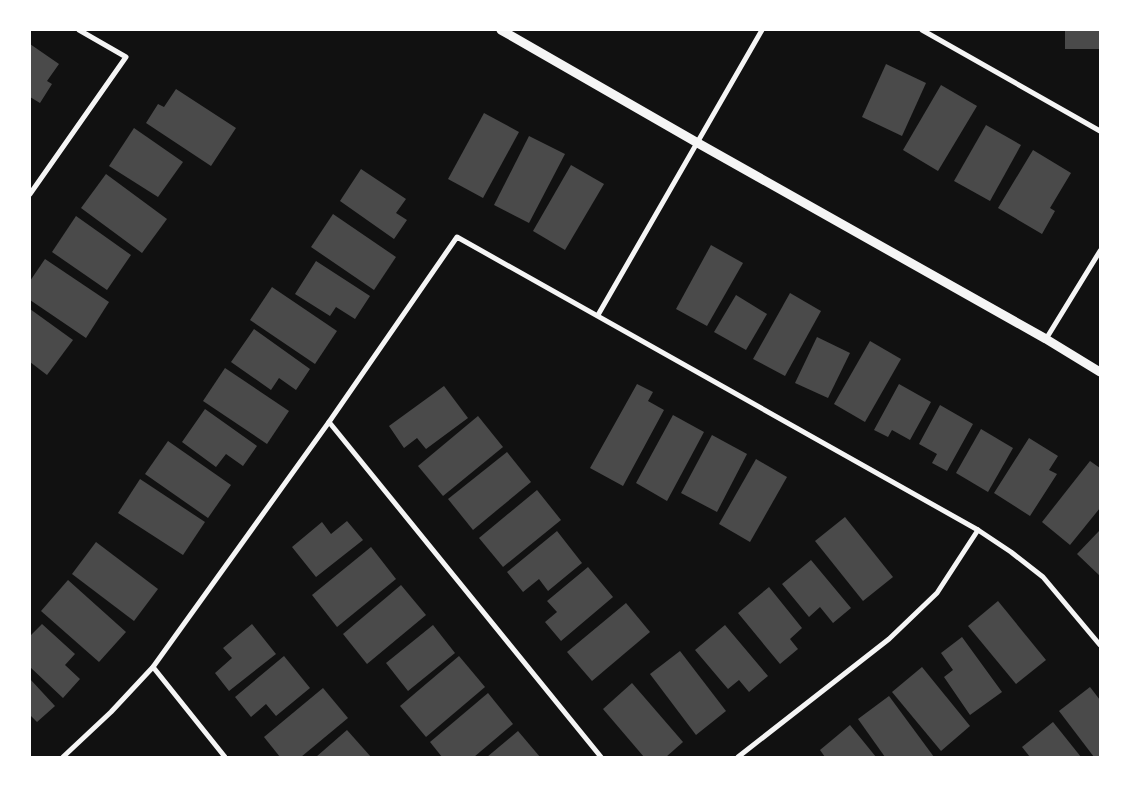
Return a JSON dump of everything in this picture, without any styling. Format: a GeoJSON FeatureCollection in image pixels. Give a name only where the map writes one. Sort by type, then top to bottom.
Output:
{"type":"FeatureCollection","features":[{"type":"Feature","properties":{"kind":"street"},"geometry":{"type":"LineString","coordinates":[[30,194],[126,58],[78,30]]}},
{"type":"Feature","properties":{"kind":"street"},"geometry":{"type":"LineString","coordinates":[[501,30],[1046,339],[1100,372]]}},
{"type":"Feature","properties":{"kind":"street"},"geometry":{"type":"LineString","coordinates":[[598,315],[762,30]]}},
{"type":"Feature","properties":{"kind":"street"},"geometry":{"type":"LineString","coordinates":[[922,30],[1100,131]]}},
{"type":"Feature","properties":{"kind":"street"},"geometry":{"type":"LineString","coordinates":[[63,757],[111,712],[153,668],[329,422],[456,237],[978,530],[1011,552],[1042,577],[1100,645]]}},
{"type":"Feature","properties":{"kind":"street"},"geometry":{"type":"LineString","coordinates":[[1046,339],[1100,251]]}},
{"type":"Feature","properties":{"kind":"street"},"geometry":{"type":"LineString","coordinates":[[329,422],[601,757]]}},
{"type":"Feature","properties":{"kind":"street"},"geometry":{"type":"LineString","coordinates":[[738,757],[889,639],[936,593],[978,530]]}},
{"type":"Feature","properties":{"kind":"street"},"geometry":{"type":"LineString","coordinates":[[153,668],[225,757]]}},
{"type":"Feature","properties":{"kind":"building"},"geometry":{"type":"Polygon","coordinates":[[[1065,30],[1100,30],[1100,49],[1065,49],[1065,30]]]}},
{"type":"Feature","properties":{"kind":"building"},"geometry":{"type":"Polygon","coordinates":[[[30,44],[59,64],[47,81],[52,84],[40,103],[30,97],[30,44]]]}},
{"type":"Feature","properties":{"kind":"building"},"geometry":{"type":"Polygon","coordinates":[[[886,64],[926,83],[902,136],[862,117],[886,64]]]}},
{"type":"Feature","properties":{"kind":"building"},"geometry":{"type":"Polygon","coordinates":[[[941,85],[977,106],[938,171],[903,150],[941,85]]]}},
{"type":"Feature","properties":{"kind":"building"},"geometry":{"type":"Polygon","coordinates":[[[176,89],[236,128],[211,166],[146,123],[158,104],[164,107],[176,89]]]}},
{"type":"Feature","properties":{"kind":"building"},"geometry":{"type":"Polygon","coordinates":[[[484,113],[519,132],[483,198],[448,179],[484,113]]]}},
{"type":"Feature","properties":{"kind":"building"},"geometry":{"type":"Polygon","coordinates":[[[986,125],[1021,145],[990,201],[954,181],[986,125]]]}},
{"type":"Feature","properties":{"kind":"building"},"geometry":{"type":"Polygon","coordinates":[[[134,128],[183,162],[158,197],[109,166],[134,128]]]}},
{"type":"Feature","properties":{"kind":"building"},"geometry":{"type":"Polygon","coordinates":[[[529,136],[565,154],[529,223],[494,205],[529,136]]]}},
{"type":"Feature","properties":{"kind":"building"},"geometry":{"type":"Polygon","coordinates":[[[1033,150],[1071,173],[1050,208],[1055,211],[1042,234],[998,208],[1033,150]]]}},
{"type":"Feature","properties":{"kind":"building"},"geometry":{"type":"Polygon","coordinates":[[[571,165],[604,184],[565,250],[533,231],[571,165]]]}},
{"type":"Feature","properties":{"kind":"building"},"geometry":{"type":"Polygon","coordinates":[[[361,169],[406,199],[396,213],[407,220],[394,239],[340,201],[361,169]]]}},
{"type":"Feature","properties":{"kind":"building"},"geometry":{"type":"Polygon","coordinates":[[[106,174],[167,219],[142,253],[81,208],[106,174]]]}},
{"type":"Feature","properties":{"kind":"building"},"geometry":{"type":"Polygon","coordinates":[[[333,214],[396,257],[374,290],[311,247],[333,214]]]}},
{"type":"Feature","properties":{"kind":"building"},"geometry":{"type":"Polygon","coordinates":[[[76,216],[131,255],[107,290],[52,252],[76,216]]]}},
{"type":"Feature","properties":{"kind":"building"},"geometry":{"type":"Polygon","coordinates":[[[711,245],[743,263],[707,326],[676,309],[711,245]]]}},
{"type":"Feature","properties":{"kind":"building"},"geometry":{"type":"Polygon","coordinates":[[[45,259],[109,302],[86,338],[30,300],[30,281],[45,259]]]}},
{"type":"Feature","properties":{"kind":"building"},"geometry":{"type":"Polygon","coordinates":[[[316,261],[370,296],[355,319],[336,307],[330,316],[295,294],[316,261]]]}},
{"type":"Feature","properties":{"kind":"building"},"geometry":{"type":"Polygon","coordinates":[[[272,287],[337,331],[315,364],[250,320],[272,287]]]}},
{"type":"Feature","properties":{"kind":"building"},"geometry":{"type":"Polygon","coordinates":[[[790,293],[821,311],[785,376],[753,359],[790,293]]]}},
{"type":"Feature","properties":{"kind":"building"},"geometry":{"type":"Polygon","coordinates":[[[736,295],[767,314],[746,350],[714,332],[736,295]]]}},
{"type":"Feature","properties":{"kind":"building"},"geometry":{"type":"Polygon","coordinates":[[[30,309],[73,340],[47,375],[30,362],[30,309]]]}},
{"type":"Feature","properties":{"kind":"building"},"geometry":{"type":"Polygon","coordinates":[[[254,329],[310,369],[296,390],[279,378],[271,390],[231,362],[254,329]]]}},
{"type":"Feature","properties":{"kind":"building"},"geometry":{"type":"Polygon","coordinates":[[[817,337],[850,353],[828,398],[795,383],[817,337]]]}},
{"type":"Feature","properties":{"kind":"building"},"geometry":{"type":"Polygon","coordinates":[[[870,341],[901,359],[865,422],[834,404],[870,341]]]}},
{"type":"Feature","properties":{"kind":"building"},"geometry":{"type":"Polygon","coordinates":[[[225,368],[289,411],[267,444],[203,401],[225,368]]]}},
{"type":"Feature","properties":{"kind":"building"},"geometry":{"type":"Polygon","coordinates":[[[637,384],[653,392],[648,401],[664,410],[623,486],[590,468],[637,384]]]}},
{"type":"Feature","properties":{"kind":"building"},"geometry":{"type":"Polygon","coordinates":[[[899,384],[931,402],[910,440],[892,430],[888,437],[874,430],[899,384]]]}},
{"type":"Feature","properties":{"kind":"building"},"geometry":{"type":"Polygon","coordinates":[[[444,386],[468,418],[426,449],[417,438],[404,448],[389,426],[444,386]]]}},
{"type":"Feature","properties":{"kind":"building"},"geometry":{"type":"Polygon","coordinates":[[[940,405],[973,424],[947,471],[932,463],[937,454],[919,444],[940,405]]]}},
{"type":"Feature","properties":{"kind":"building"},"geometry":{"type":"Polygon","coordinates":[[[205,409],[257,446],[243,466],[226,454],[216,467],[182,442],[205,409]]]}},
{"type":"Feature","properties":{"kind":"building"},"geometry":{"type":"Polygon","coordinates":[[[673,415],[704,432],[667,501],[636,483],[673,415]]]}},
{"type":"Feature","properties":{"kind":"building"},"geometry":{"type":"Polygon","coordinates":[[[478,416],[503,447],[443,496],[418,466],[478,416]]]}},
{"type":"Feature","properties":{"kind":"building"},"geometry":{"type":"Polygon","coordinates":[[[981,429],[1013,448],[988,492],[956,473],[981,429]]]}},
{"type":"Feature","properties":{"kind":"building"},"geometry":{"type":"Polygon","coordinates":[[[712,435],[747,454],[717,512],[681,493],[712,435]]]}},
{"type":"Feature","properties":{"kind":"building"},"geometry":{"type":"Polygon","coordinates":[[[1029,438],[1058,456],[1049,470],[1057,474],[1030,516],[994,493],[1029,438]]]}},
{"type":"Feature","properties":{"kind":"building"},"geometry":{"type":"Polygon","coordinates":[[[168,441],[231,485],[208,518],[145,474],[168,441]]]}},
{"type":"Feature","properties":{"kind":"building"},"geometry":{"type":"Polygon","coordinates":[[[507,452],[531,482],[473,530],[448,499],[507,452]]]}},
{"type":"Feature","properties":{"kind":"building"},"geometry":{"type":"Polygon","coordinates":[[[756,459],[787,477],[750,542],[719,524],[756,459]]]}},
{"type":"Feature","properties":{"kind":"building"},"geometry":{"type":"Polygon","coordinates":[[[1090,461],[1100,468],[1100,508],[1070,545],[1042,522],[1090,461]]]}},
{"type":"Feature","properties":{"kind":"building"},"geometry":{"type":"Polygon","coordinates":[[[140,479],[205,522],[183,555],[118,513],[140,479]]]}},
{"type":"Feature","properties":{"kind":"building"},"geometry":{"type":"Polygon","coordinates":[[[537,490],[561,520],[503,567],[479,538],[537,490]]]}},
{"type":"Feature","properties":{"kind":"building"},"geometry":{"type":"Polygon","coordinates":[[[845,517],[893,577],[863,601],[815,541],[845,517]]]}},
{"type":"Feature","properties":{"kind":"building"},"geometry":{"type":"Polygon","coordinates":[[[347,521],[363,540],[316,577],[292,547],[322,522],[331,534],[347,521]]]}},
{"type":"Feature","properties":{"kind":"building"},"geometry":{"type":"Polygon","coordinates":[[[1100,530],[1100,576],[1077,554],[1100,530]]]}},
{"type":"Feature","properties":{"kind":"building"},"geometry":{"type":"Polygon","coordinates":[[[557,531],[582,563],[548,591],[539,579],[523,592],[507,572],[557,531]]]}},
{"type":"Feature","properties":{"kind":"building"},"geometry":{"type":"Polygon","coordinates":[[[96,542],[158,589],[134,621],[72,574],[96,542]]]}},
{"type":"Feature","properties":{"kind":"building"},"geometry":{"type":"Polygon","coordinates":[[[371,547],[396,579],[337,627],[312,595],[371,547]]]}},
{"type":"Feature","properties":{"kind":"building"},"geometry":{"type":"Polygon","coordinates":[[[811,560],[851,608],[833,623],[820,607],[809,617],[782,584],[811,560]]]}},
{"type":"Feature","properties":{"kind":"building"},"geometry":{"type":"Polygon","coordinates":[[[588,567],[613,597],[561,641],[545,622],[557,612],[547,601],[588,567]]]}},
{"type":"Feature","properties":{"kind":"building"},"geometry":{"type":"Polygon","coordinates":[[[68,580],[126,632],[99,662],[41,611],[68,580]]]}},
{"type":"Feature","properties":{"kind":"building"},"geometry":{"type":"Polygon","coordinates":[[[401,585],[426,615],[367,664],[343,634],[401,585]]]}},
{"type":"Feature","properties":{"kind":"building"},"geometry":{"type":"Polygon","coordinates":[[[769,587],[802,628],[790,639],[798,649],[780,664],[738,613],[769,587]]]}},
{"type":"Feature","properties":{"kind":"building"},"geometry":{"type":"Polygon","coordinates":[[[998,601],[1046,660],[1016,684],[968,626],[998,601]]]}},
{"type":"Feature","properties":{"kind":"building"},"geometry":{"type":"Polygon","coordinates":[[[626,603],[650,632],[592,681],[567,652],[626,603]]]}},
{"type":"Feature","properties":{"kind":"building"},"geometry":{"type":"Polygon","coordinates":[[[42,624],[75,654],[65,665],[80,679],[63,698],[30,667],[30,636],[42,624]]]}},
{"type":"Feature","properties":{"kind":"building"},"geometry":{"type":"Polygon","coordinates":[[[252,624],[276,654],[229,691],[215,673],[232,658],[223,648],[252,624]]]}},
{"type":"Feature","properties":{"kind":"building"},"geometry":{"type":"Polygon","coordinates":[[[433,625],[455,653],[408,691],[386,663],[433,625]]]}},
{"type":"Feature","properties":{"kind":"building"},"geometry":{"type":"Polygon","coordinates":[[[725,625],[768,676],[749,692],[739,680],[728,689],[695,650],[725,625]]]}},
{"type":"Feature","properties":{"kind":"building"},"geometry":{"type":"Polygon","coordinates":[[[962,637],[1002,692],[970,715],[944,677],[953,670],[941,653],[962,637]]]}},
{"type":"Feature","properties":{"kind":"building"},"geometry":{"type":"Polygon","coordinates":[[[680,651],[726,711],[696,735],[650,674],[680,651]]]}},
{"type":"Feature","properties":{"kind":"building"},"geometry":{"type":"Polygon","coordinates":[[[284,656],[310,688],[276,716],[266,704],[251,717],[235,697],[284,656]]]}},
{"type":"Feature","properties":{"kind":"building"},"geometry":{"type":"Polygon","coordinates":[[[459,656],[485,687],[426,737],[400,706],[459,656]]]}},
{"type":"Feature","properties":{"kind":"building"},"geometry":{"type":"Polygon","coordinates":[[[922,667],[970,726],[941,751],[892,692],[922,667]]]}},
{"type":"Feature","properties":{"kind":"building"},"geometry":{"type":"Polygon","coordinates":[[[30,679],[55,706],[37,722],[30,715],[30,679]]]}},
{"type":"Feature","properties":{"kind":"building"},"geometry":{"type":"Polygon","coordinates":[[[632,683],[683,742],[666,757],[644,757],[603,709],[632,683]]]}},
{"type":"Feature","properties":{"kind":"building"},"geometry":{"type":"Polygon","coordinates":[[[1090,687],[1100,700],[1100,757],[1094,757],[1059,711],[1090,687]]]}},
{"type":"Feature","properties":{"kind":"building"},"geometry":{"type":"Polygon","coordinates":[[[323,688],[348,718],[301,757],[280,757],[264,737],[323,688]]]}},
{"type":"Feature","properties":{"kind":"building"},"geometry":{"type":"Polygon","coordinates":[[[488,693],[513,724],[474,757],[442,757],[430,742],[488,693]]]}},
{"type":"Feature","properties":{"kind":"building"},"geometry":{"type":"Polygon","coordinates":[[[889,696],[934,757],[885,757],[858,719],[889,696]]]}},
{"type":"Feature","properties":{"kind":"building"},"geometry":{"type":"Polygon","coordinates":[[[1053,722],[1081,757],[1030,757],[1022,747],[1053,722]]]}},
{"type":"Feature","properties":{"kind":"building"},"geometry":{"type":"Polygon","coordinates":[[[850,725],[876,757],[825,757],[820,750],[850,725]]]}},
{"type":"Feature","properties":{"kind":"building"},"geometry":{"type":"Polygon","coordinates":[[[347,730],[371,757],[316,757],[347,730]]]}},
{"type":"Feature","properties":{"kind":"building"},"geometry":{"type":"Polygon","coordinates":[[[518,731],[540,757],[487,757],[518,731]]]}}]}
